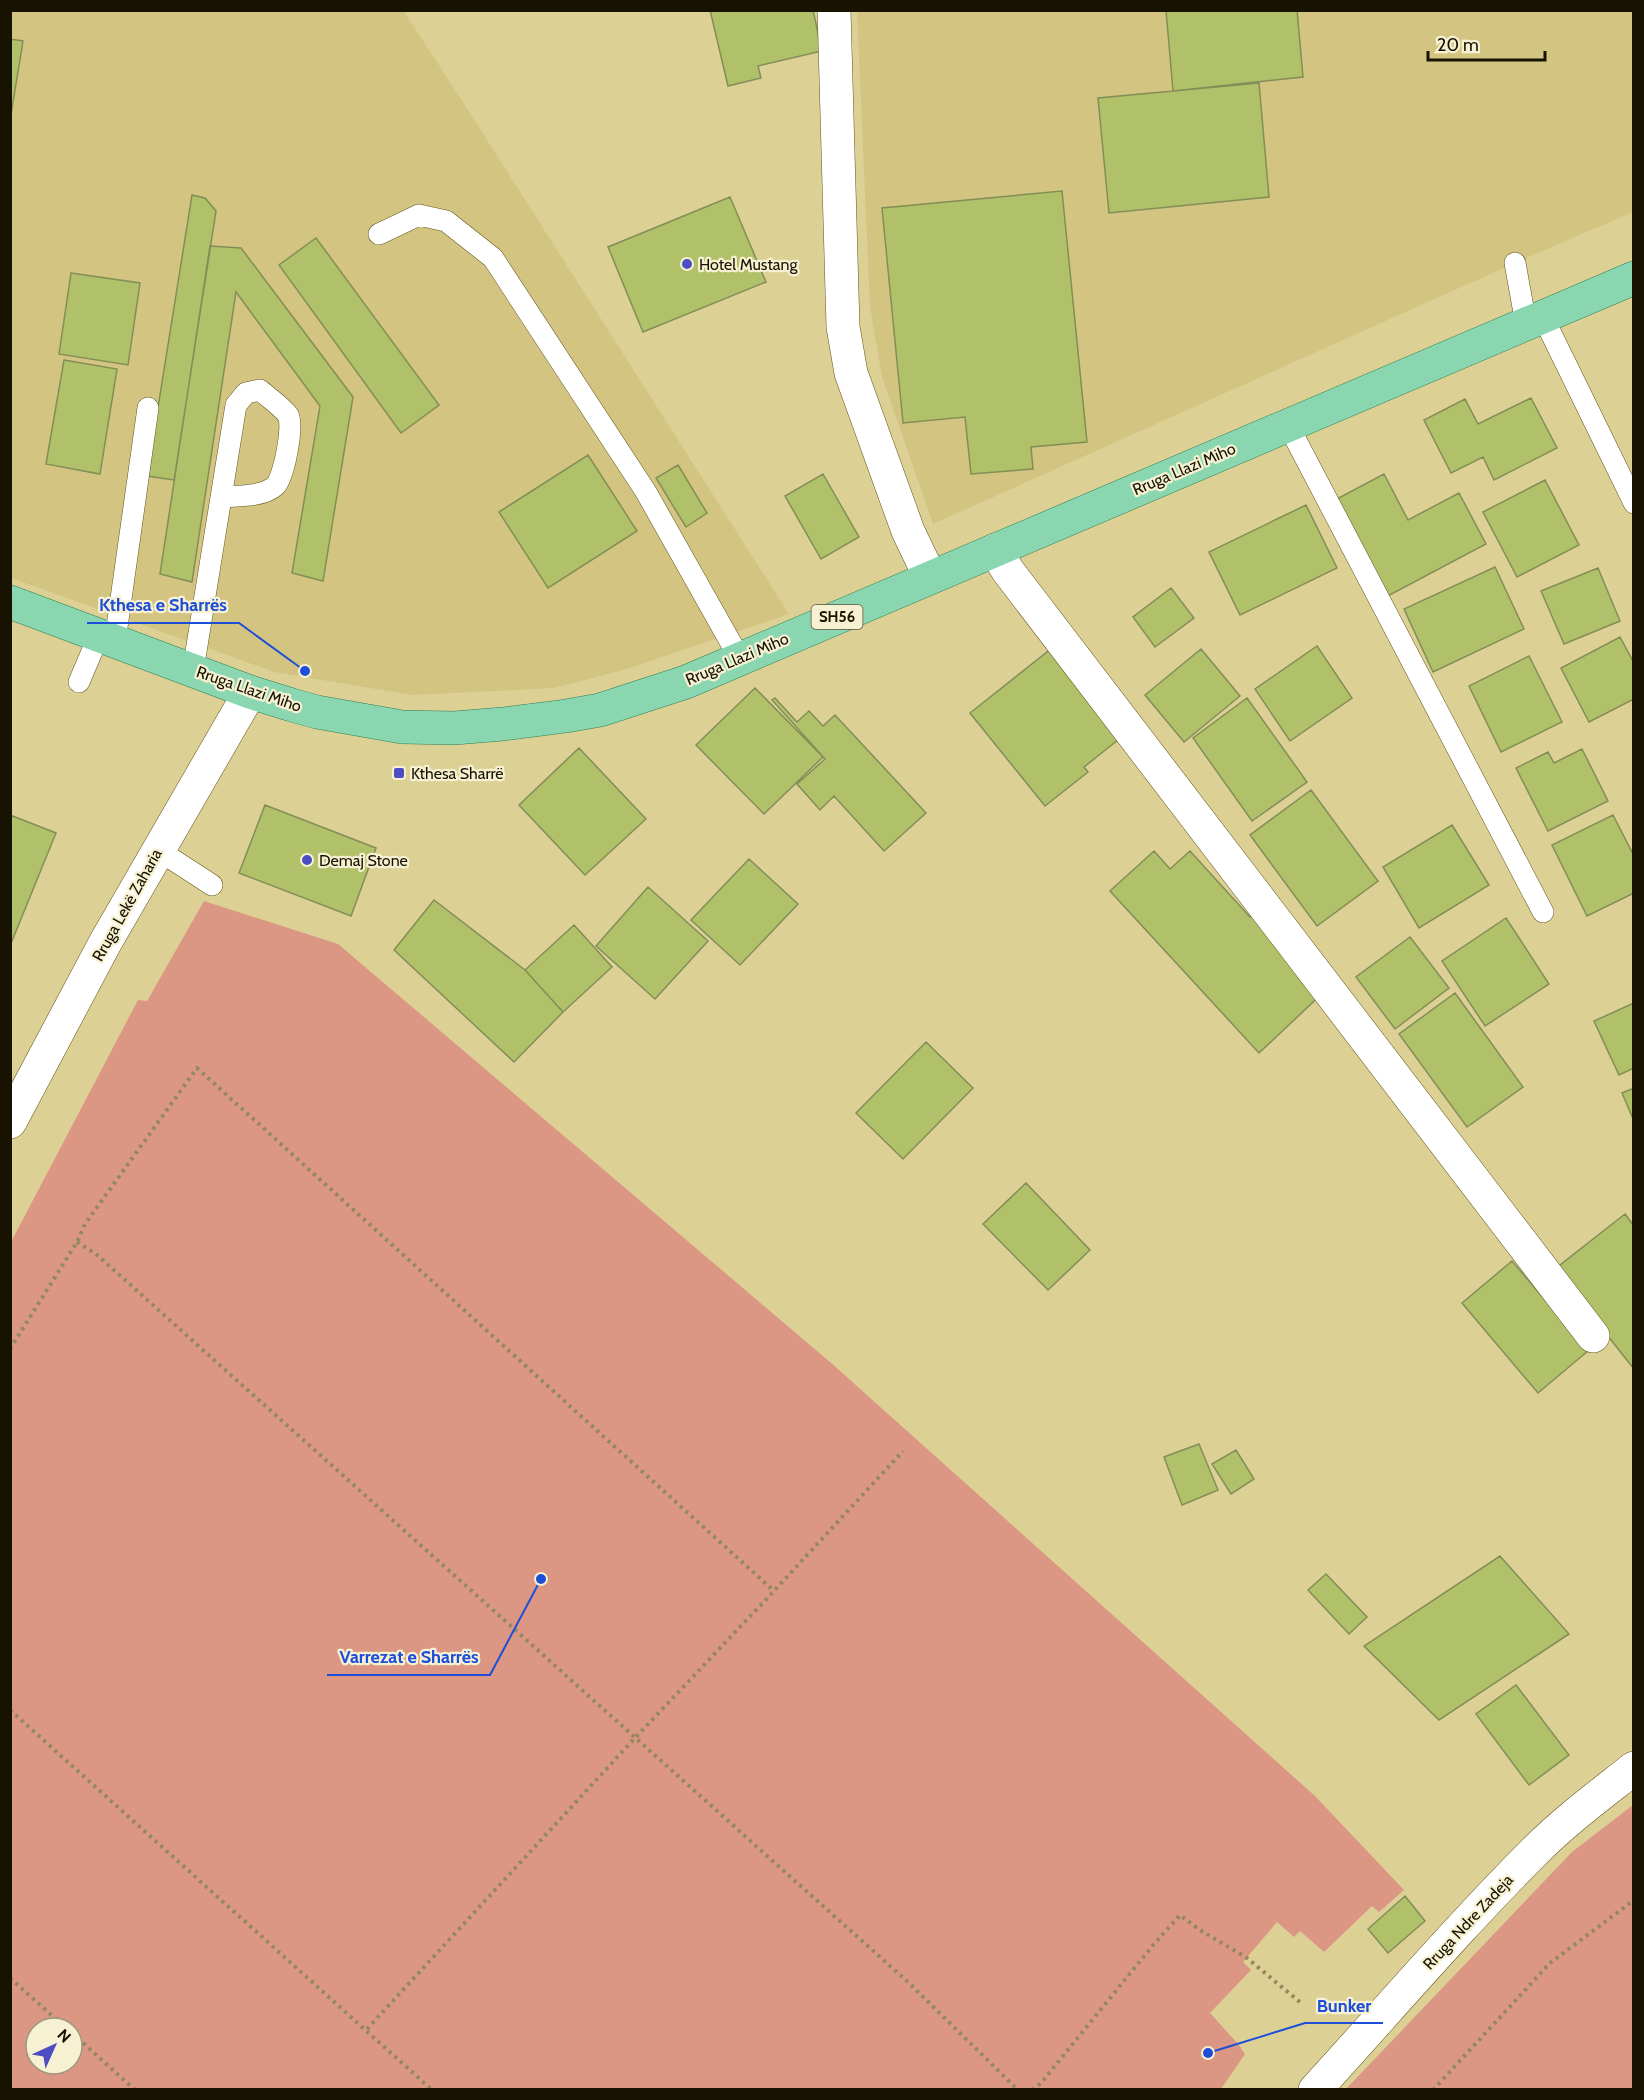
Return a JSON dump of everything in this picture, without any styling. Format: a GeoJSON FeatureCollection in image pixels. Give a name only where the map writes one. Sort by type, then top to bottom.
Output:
{"type":"FeatureCollection","features":[{"type":"Feature","properties":{"kind":"main road","name":"Rruga Llazi Miho"},"geometry":{"type":"LineString","coordinates":[[10,602],[250,692],[317,712],[369,722],[402,727],[454,728],[503,724],[600,710],[677,685],[740,659],[1634,279]]}},
{"type":"Feature","properties":{"kind":"street"},"geometry":{"type":"LineString","coordinates":[[834,10],[843,327],[855,384],[908,531],[930,577]]}},
{"type":"Feature","properties":{"kind":"street"},"geometry":{"type":"LineString","coordinates":[[995,550],[1008,571],[1593,1336]]}},
{"type":"Feature","properties":{"kind":"street","name":"Rruga Lekë Zaharia"},"geometry":{"type":"LineString","coordinates":[[10,1122],[105,943],[250,692]]}},
{"type":"Feature","properties":{"kind":"street","name":"Rruga Ndre Zadeja"},"geometry":{"type":"LineString","coordinates":[[1316,2090],[1536,1850],[1571,1818],[1634,1768]]}},
{"type":"Feature","properties":{"kind":"lane"},"geometry":{"type":"LineString","coordinates":[[379,234],[419,215],[446,221],[493,258],[646,492],[740,659]]}},
{"type":"Feature","properties":{"kind":"lane"},"geometry":{"type":"LineString","coordinates":[[1515,263],[1534,321],[1634,504]]}},
{"type":"Feature","properties":{"kind":"lane"},"geometry":{"type":"LineString","coordinates":[[193,670],[221,497],[236,405],[246,393],[260,390],[288,416],[291,425],[282,472],[275,486],[256,494],[221,497]]}},
{"type":"Feature","properties":{"kind":"lane"},"geometry":{"type":"LineString","coordinates":[[79,682],[107,638],[148,408]]}},
{"type":"Feature","properties":{"kind":"lane"},"geometry":{"type":"LineString","coordinates":[[1288,425],[1543,912]]}},
{"type":"Feature","properties":{"kind":"lane"},"geometry":{"type":"LineString","coordinates":[[158,850],[212,885]]}},
{"type":"Feature","properties":{"kind":"path"},"geometry":{"type":"LineString","coordinates":[[10,1349],[77,1242],[85,1224],[197,1068],[774,1591]]}},
{"type":"Feature","properties":{"kind":"path"},"geometry":{"type":"LineString","coordinates":[[77,1242],[96,1254],[297,1433],[634,1739],[910,1984],[1018,2090]]}},
{"type":"Feature","properties":{"kind":"path"},"geometry":{"type":"LineString","coordinates":[[367,2029],[903,1451]]}},
{"type":"Feature","properties":{"kind":"path"},"geometry":{"type":"LineString","coordinates":[[10,1710],[367,2029],[432,2090]]}},
{"type":"Feature","properties":{"kind":"path"},"geometry":{"type":"LineString","coordinates":[[1434,2090],[1551,1963],[1634,1900]]}},
{"type":"Feature","properties":{"kind":"path"},"geometry":{"type":"LineString","coordinates":[[1032,2090],[1041,2083],[1180,1915],[1246,1958],[1301,2003]]}},
{"type":"Feature","properties":{"kind":"path"},"geometry":{"type":"LineString","coordinates":[[10,1978],[53,2016]]}},
{"type":"Feature","properties":{"kind":"path"},"geometry":{"type":"LineString","coordinates":[[84,2044],[135,2090]]}},
{"type":"Feature","properties":{"kind":"shaded area"},"geometry":{"type":"Polygon","coordinates":[[[403,10],[789,614],[627,669],[554,688],[412,695],[274,672],[11,578],[11,11],[403,10]]]}},
{"type":"Feature","properties":{"kind":"shaded area"},"geometry":{"type":"Polygon","coordinates":[[[857,11],[1633,11],[1633,212],[933,524],[882,377],[870,307],[857,11]]]}},
{"type":"Feature","properties":{"kind":"shaded area"},"geometry":{"type":"Polygon","coordinates":[[[204,901],[338,944],[830,1362],[1315,1796],[1404,1890],[1379,1912],[1372,1906],[1324,1952],[1300,1931],[1294,1937],[1277,1922],[1243,1962],[1251,1970],[1210,2013],[1245,2054],[1221,2089],[11,2089],[11,1242],[138,1000],[147,1001],[204,901]]]}},
{"type":"Feature","properties":{"kind":"shaded area"},"geometry":{"type":"Polygon","coordinates":[[[1633,1805],[1633,2089],[1346,2089],[1572,1852],[1633,1805]]]}},
{"type":"Feature","properties":{"kind":"building"},"geometry":{"type":"Polygon","coordinates":[[[710,10],[813,10],[822,51],[758,66],[761,78],[728,86],[710,10]]]}},
{"type":"Feature","properties":{"kind":"building"},"geometry":{"type":"Polygon","coordinates":[[[1166,10],[1297,10],[1303,77],[1173,91],[1166,10]]]}},
{"type":"Feature","properties":{"kind":"building"},"geometry":{"type":"Polygon","coordinates":[[[10,39],[23,41],[10,121],[10,39]]]}},
{"type":"Feature","properties":{"kind":"building"},"geometry":{"type":"Polygon","coordinates":[[[1259,83],[1269,197],[1109,213],[1098,98],[1259,83]]]}},
{"type":"Feature","properties":{"kind":"building"},"geometry":{"type":"Polygon","coordinates":[[[1062,191],[1087,442],[1031,447],[1033,469],[971,474],[965,417],[903,423],[882,208],[1062,191]]]}},
{"type":"Feature","properties":{"kind":"building"},"geometry":{"type":"Polygon","coordinates":[[[192,195],[205,198],[216,211],[174,480],[147,476],[192,195]]]}},
{"type":"Feature","properties":{"kind":"building","name":"Hotel Mustang"},"geometry":{"type":"Polygon","coordinates":[[[730,197],[766,282],[643,332],[608,247],[730,197]]]}},
{"type":"Feature","properties":{"kind":"building"},"geometry":{"type":"Polygon","coordinates":[[[316,238],[439,405],[401,433],[279,265],[316,238]]]}},
{"type":"Feature","properties":{"kind":"building"},"geometry":{"type":"Polygon","coordinates":[[[210,246],[241,248],[353,397],[323,581],[292,573],[320,406],[236,292],[192,582],[160,574],[210,246]]]}},
{"type":"Feature","properties":{"kind":"building"},"geometry":{"type":"Polygon","coordinates":[[[71,273],[140,283],[128,365],[59,354],[71,273]]]}},
{"type":"Feature","properties":{"kind":"building"},"geometry":{"type":"Polygon","coordinates":[[[64,360],[117,369],[100,474],[46,464],[64,360]]]}},
{"type":"Feature","properties":{"kind":"building"},"geometry":{"type":"Polygon","coordinates":[[[1531,398],[1557,448],[1494,480],[1483,457],[1451,473],[1424,420],[1465,399],[1478,424],[1531,398]]]}},
{"type":"Feature","properties":{"kind":"building"},"geometry":{"type":"Polygon","coordinates":[[[588,455],[637,531],[548,588],[499,512],[588,455]]]}},
{"type":"Feature","properties":{"kind":"building"},"geometry":{"type":"Polygon","coordinates":[[[678,465],[707,513],[686,527],[656,478],[678,465]]]}},
{"type":"Feature","properties":{"kind":"building"},"geometry":{"type":"Polygon","coordinates":[[[823,474],[859,537],[821,559],[785,496],[823,474]]]}},
{"type":"Feature","properties":{"kind":"building"},"geometry":{"type":"Polygon","coordinates":[[[1384,474],[1408,520],[1459,493],[1486,544],[1384,598],[1333,501],[1384,474]]]}},
{"type":"Feature","properties":{"kind":"building"},"geometry":{"type":"Polygon","coordinates":[[[1545,480],[1579,545],[1517,577],[1483,512],[1545,480]]]}},
{"type":"Feature","properties":{"kind":"building"},"geometry":{"type":"Polygon","coordinates":[[[1306,505],[1337,568],[1240,615],[1209,552],[1306,505]]]}},
{"type":"Feature","properties":{"kind":"building"},"geometry":{"type":"Polygon","coordinates":[[[1495,567],[1524,629],[1433,672],[1404,609],[1495,567]]]}},
{"type":"Feature","properties":{"kind":"building"},"geometry":{"type":"Polygon","coordinates":[[[1598,568],[1620,621],[1564,644],[1541,591],[1598,568]]]}},
{"type":"Feature","properties":{"kind":"building"},"geometry":{"type":"Polygon","coordinates":[[[1171,588],[1194,618],[1155,647],[1133,617],[1171,588]]]}},
{"type":"Feature","properties":{"kind":"building"},"geometry":{"type":"Polygon","coordinates":[[[1620,637],[1634,663],[1634,699],[1589,722],[1561,668],[1620,637]]]}},
{"type":"Feature","properties":{"kind":"building"},"geometry":{"type":"Polygon","coordinates":[[[1317,646],[1352,698],[1290,741],[1255,689],[1317,646]]]}},
{"type":"Feature","properties":{"kind":"building"},"geometry":{"type":"Polygon","coordinates":[[[1052,648],[1123,736],[1084,767],[1088,772],[1045,806],[970,713],[1052,648]]]}},
{"type":"Feature","properties":{"kind":"building"},"geometry":{"type":"Polygon","coordinates":[[[1201,649],[1240,696],[1184,742],[1145,695],[1201,649]]]}},
{"type":"Feature","properties":{"kind":"building"},"geometry":{"type":"Polygon","coordinates":[[[1529,656],[1562,722],[1501,752],[1469,686],[1529,656]]]}},
{"type":"Feature","properties":{"kind":"building"},"geometry":{"type":"Polygon","coordinates":[[[755,688],[823,757],[764,814],[696,745],[755,688]]]}},
{"type":"Feature","properties":{"kind":"building"},"geometry":{"type":"Polygon","coordinates":[[[775,698],[797,722],[809,711],[823,726],[835,715],[926,813],[884,851],[834,796],[820,810],[797,784],[825,759],[772,700],[775,698]]]}},
{"type":"Feature","properties":{"kind":"building"},"geometry":{"type":"Polygon","coordinates":[[[1247,698],[1307,782],[1252,821],[1193,738],[1247,698]]]}},
{"type":"Feature","properties":{"kind":"building"},"geometry":{"type":"Polygon","coordinates":[[[579,748],[646,819],[585,875],[519,805],[579,748]]]}},
{"type":"Feature","properties":{"kind":"building"},"geometry":{"type":"Polygon","coordinates":[[[1582,749],[1608,801],[1548,831],[1516,768],[1548,752],[1554,763],[1582,749]]]}},
{"type":"Feature","properties":{"kind":"building"},"geometry":{"type":"Polygon","coordinates":[[[1311,790],[1378,881],[1317,926],[1250,835],[1311,790]]]}},
{"type":"Feature","properties":{"kind":"building","name":"Demaj Stone"},"geometry":{"type":"Polygon","coordinates":[[[265,805],[376,848],[351,916],[239,873],[265,805]]]}},
{"type":"Feature","properties":{"kind":"building"},"geometry":{"type":"Polygon","coordinates":[[[10,815],[56,833],[10,946],[10,815]]]}},
{"type":"Feature","properties":{"kind":"building"},"geometry":{"type":"Polygon","coordinates":[[[1613,815],[1634,856],[1634,893],[1587,916],[1552,845],[1613,815]]]}},
{"type":"Feature","properties":{"kind":"building"},"geometry":{"type":"Polygon","coordinates":[[[1452,825],[1489,885],[1419,928],[1383,867],[1452,825]]]}},
{"type":"Feature","properties":{"kind":"building"},"geometry":{"type":"Polygon","coordinates":[[[1154,851],[1170,869],[1190,851],[1250,917],[1255,913],[1326,990],[1259,1053],[1110,891],[1154,851]]]}},
{"type":"Feature","properties":{"kind":"building"},"geometry":{"type":"Polygon","coordinates":[[[749,859],[798,904],[740,965],[691,920],[749,859]]]}},
{"type":"Feature","properties":{"kind":"building"},"geometry":{"type":"Polygon","coordinates":[[[648,887],[708,941],[655,999],[596,946],[648,887]]]}},
{"type":"Feature","properties":{"kind":"building"},"geometry":{"type":"Polygon","coordinates":[[[434,900],[525,970],[563,1012],[514,1062],[394,950],[434,900]]]}},
{"type":"Feature","properties":{"kind":"building"},"geometry":{"type":"Polygon","coordinates":[[[1506,918],[1549,984],[1485,1026],[1442,961],[1506,918]]]}},
{"type":"Feature","properties":{"kind":"building"},"geometry":{"type":"Polygon","coordinates":[[[574,925],[612,967],[563,1012],[525,970],[574,925]]]}},
{"type":"Feature","properties":{"kind":"building"},"geometry":{"type":"Polygon","coordinates":[[[1410,937],[1449,988],[1395,1029],[1356,977],[1410,937]]]}},
{"type":"Feature","properties":{"kind":"building"},"geometry":{"type":"Polygon","coordinates":[[[1455,993],[1523,1087],[1467,1127],[1399,1034],[1455,993]]]}},
{"type":"Feature","properties":{"kind":"building"},"geometry":{"type":"Polygon","coordinates":[[[1634,1003],[1634,1068],[1619,1075],[1594,1021],[1634,1003]]]}},
{"type":"Feature","properties":{"kind":"building"},"geometry":{"type":"Polygon","coordinates":[[[926,1042],[973,1088],[903,1159],[856,1113],[926,1042]]]}},
{"type":"Feature","properties":{"kind":"building"},"geometry":{"type":"Polygon","coordinates":[[[1634,1088],[1634,1121],[1622,1093],[1634,1088]]]}},
{"type":"Feature","properties":{"kind":"building"},"geometry":{"type":"Polygon","coordinates":[[[1026,1183],[1090,1250],[1048,1290],[983,1224],[1026,1183]]]}},
{"type":"Feature","properties":{"kind":"building"},"geometry":{"type":"Polygon","coordinates":[[[1625,1214],[1634,1226],[1634,1369],[1555,1269],[1625,1214]]]}},
{"type":"Feature","properties":{"kind":"building"},"geometry":{"type":"Polygon","coordinates":[[[1512,1261],[1588,1351],[1538,1393],[1462,1303],[1512,1261]]]}},
{"type":"Feature","properties":{"kind":"building"},"geometry":{"type":"Polygon","coordinates":[[[1199,1444],[1218,1490],[1182,1505],[1164,1457],[1199,1444]]]}},
{"type":"Feature","properties":{"kind":"building"},"geometry":{"type":"Polygon","coordinates":[[[1236,1450],[1254,1479],[1231,1494],[1212,1464],[1236,1450]]]}},
{"type":"Feature","properties":{"kind":"building"},"geometry":{"type":"Polygon","coordinates":[[[1500,1556],[1569,1634],[1439,1720],[1364,1646],[1500,1556]]]}},
{"type":"Feature","properties":{"kind":"building"},"geometry":{"type":"Polygon","coordinates":[[[1326,1574],[1367,1617],[1349,1634],[1308,1590],[1326,1574]]]}},
{"type":"Feature","properties":{"kind":"building"},"geometry":{"type":"Polygon","coordinates":[[[1516,1685],[1569,1755],[1529,1785],[1476,1714],[1516,1685]]]}},
{"type":"Feature","properties":{"kind":"building"},"geometry":{"type":"Polygon","coordinates":[[[1405,1896],[1425,1921],[1388,1953],[1368,1929],[1405,1896]]]}},
{"type":"Feature","properties":{"kind":"place","name":"Hotel Mustang"},"geometry":{"type":"Point","coordinates":[687,264]}},
{"type":"Feature","properties":{"kind":"place","name":"Kthesa e Sharrës"},"geometry":{"type":"Point","coordinates":[305,671]}},
{"type":"Feature","properties":{"kind":"place","name":"Kthesa Sharrë"},"geometry":{"type":"Point","coordinates":[399,773]}},
{"type":"Feature","properties":{"kind":"place","name":"Demaj Stone"},"geometry":{"type":"Point","coordinates":[307,860]}},
{"type":"Feature","properties":{"kind":"place","name":"Varrezat e Sharrës"},"geometry":{"type":"Point","coordinates":[541,1579]}},
{"type":"Feature","properties":{"kind":"place","name":"Bunker"},"geometry":{"type":"Point","coordinates":[1208,2053]}}]}
